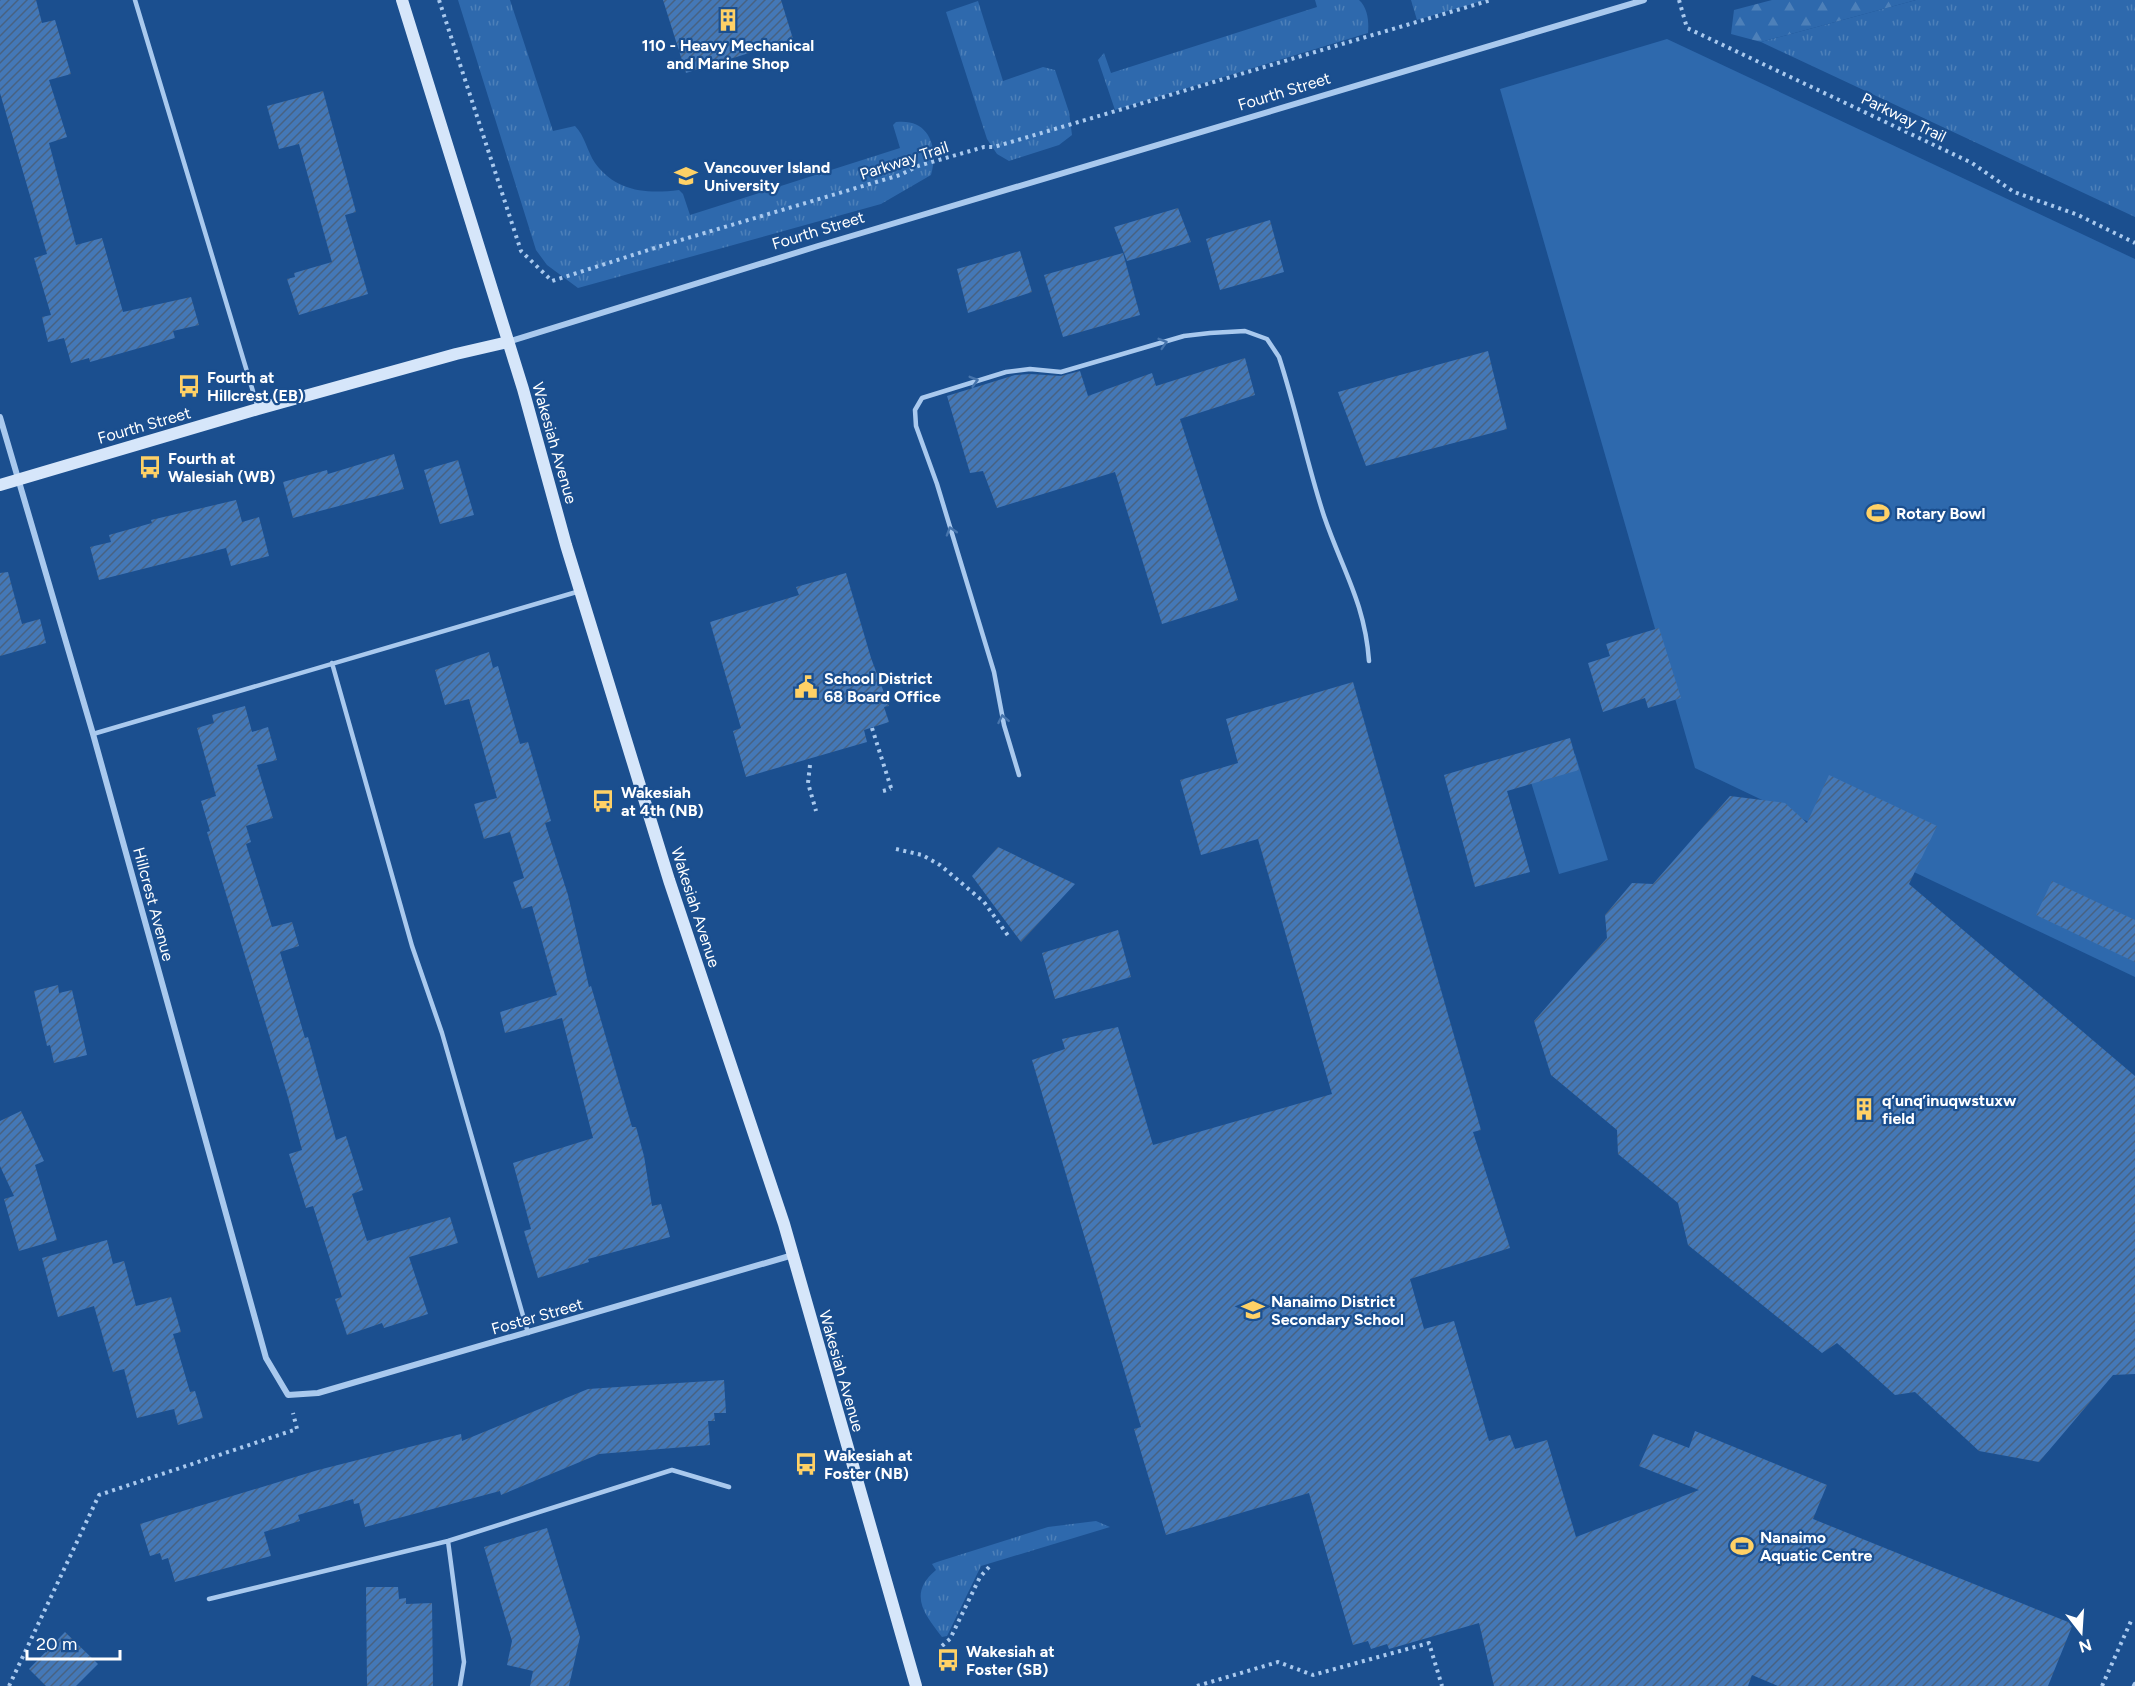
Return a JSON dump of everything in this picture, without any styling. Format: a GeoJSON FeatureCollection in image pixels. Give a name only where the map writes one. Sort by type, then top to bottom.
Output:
{"type":"FeatureCollection","features":[{"type":"Feature","properties":{"kind":"main road","name":"Wakesiah Avenue"},"geometry":{"type":"LineString","coordinates":[[402,0],[508,342],[669,880],[793,1255],[916,1686]]}},
{"type":"Feature","properties":{"kind":"main road","name":"Fourth Street"},"geometry":{"type":"LineString","coordinates":[[0,485],[258,409],[456,354],[508,342]]}},
{"type":"Feature","properties":{"kind":"street","name":"Fourth Street"},"geometry":{"type":"LineString","coordinates":[[508,342],[818,246],[1644,0]]}},
{"type":"Feature","properties":{"kind":"street","name":"Hillcrest Avenue"},"geometry":{"type":"LineString","coordinates":[[0,417],[93,734],[266,1358],[288,1395]]}},
{"type":"Feature","properties":{"kind":"street","name":"Foster Street"},"geometry":{"type":"LineString","coordinates":[[288,1395],[318,1393],[793,1255]]}},
{"type":"Feature","properties":{"kind":"lane"},"geometry":{"type":"LineString","coordinates":[[135,0],[258,409]]}},
{"type":"Feature","properties":{"kind":"lane"},"geometry":{"type":"LineString","coordinates":[[1019,775],[1004,725],[994,672],[937,484],[916,426],[915,410],[922,398],[951,388],[1014,371],[1030,369],[1061,372],[1184,336],[1245,331],[1267,339],[1279,357],[1325,517],[1362,611],[1367,630],[1369,661]]}},
{"type":"Feature","properties":{"kind":"lane"},"geometry":{"type":"LineString","coordinates":[[93,734],[581,591]]}},
{"type":"Feature","properties":{"kind":"lane"},"geometry":{"type":"LineString","coordinates":[[332,663],[412,946],[442,1033],[528,1333]]}},
{"type":"Feature","properties":{"kind":"lane"},"geometry":{"type":"LineString","coordinates":[[209,1599],[448,1541],[672,1470],[729,1487]]}},
{"type":"Feature","properties":{"kind":"lane"},"geometry":{"type":"LineString","coordinates":[[448,1541],[464,1662],[460,1686]]}},
{"type":"Feature","properties":{"kind":"path","name":"Parkway Trail"},"geometry":{"type":"LineString","coordinates":[[439,0],[521,251],[552,281],[664,244],[900,175],[918,166],[984,147],[994,147],[1491,0]]}},
{"type":"Feature","properties":{"kind":"path","name":"Parkway Trail"},"geometry":{"type":"LineString","coordinates":[[1679,0],[1687,28],[1972,163],[2014,192],[2078,215],[2135,243]]}},
{"type":"Feature","properties":{"kind":"path"},"geometry":{"type":"LineString","coordinates":[[872,728],[892,790],[883,791]]}},
{"type":"Feature","properties":{"kind":"path"},"geometry":{"type":"LineString","coordinates":[[810,765],[808,783],[816,811]]}},
{"type":"Feature","properties":{"kind":"path"},"geometry":{"type":"LineString","coordinates":[[896,849],[922,855],[940,865],[984,902],[1010,937]]}},
{"type":"Feature","properties":{"kind":"path"},"geometry":{"type":"LineString","coordinates":[[9,1686],[99,1495],[297,1429],[288,1395]]}},
{"type":"Feature","properties":{"kind":"path"},"geometry":{"type":"LineString","coordinates":[[942,1646],[950,1639],[980,1576],[989,1567]]}},
{"type":"Feature","properties":{"kind":"path"},"geometry":{"type":"LineString","coordinates":[[2102,1686],[2131,1621]]}},
{"type":"Feature","properties":{"kind":"path"},"geometry":{"type":"LineString","coordinates":[[1197,1686],[1278,1662],[1313,1675],[1429,1643],[1442,1686]]}},
{"type":"Feature","properties":{"kind":"green space"},"geometry":{"type":"Polygon","coordinates":[[[458,0],[510,0],[553,131],[575,126],[595,163],[612,180],[644,191],[679,190],[683,194],[690,215],[900,148],[893,125],[896,122],[917,125],[929,136],[934,154],[931,175],[881,204],[578,288],[547,265],[536,250],[458,0]]]}},
{"type":"Feature","properties":{"kind":"green space"},"geometry":{"type":"Polygon","coordinates":[[[1315,0],[1359,0],[1367,15],[1368,33],[1115,110],[1098,60],[1104,53],[1111,73],[1317,7],[1315,0]]]}},
{"type":"Feature","properties":{"kind":"green space"},"geometry":{"type":"Polygon","coordinates":[[[1411,0],[1486,0],[1417,20],[1411,0]]]}},
{"type":"Feature","properties":{"kind":"green space"},"geometry":{"type":"Polygon","coordinates":[[[1772,0],[1916,0],[1761,42],[1731,34],[1734,10],[1772,0]]]}},
{"type":"Feature","properties":{"kind":"green space"},"geometry":{"type":"Polygon","coordinates":[[[1916,0],[2135,0],[2135,217],[1761,42],[1916,0]]]}},
{"type":"Feature","properties":{"kind":"green space"},"geometry":{"type":"Polygon","coordinates":[[[978,1],[1003,81],[1043,67],[1055,70],[1069,112],[1072,135],[1059,145],[1009,161],[997,154],[987,139],[946,12],[978,1]]]}},
{"type":"Feature","properties":{"kind":"green space","name":"Rotary Bowl"},"geometry":{"type":"Polygon","coordinates":[[[1667,39],[2135,259],[2135,977],[1695,768],[1500,89],[1667,39]]]}},
{"type":"Feature","properties":{"kind":"green space"},"geometry":{"type":"Polygon","coordinates":[[[1575,754],[1608,860],[1559,874],[1527,769],[1575,754]]]}},
{"type":"Feature","properties":{"kind":"green space"},"geometry":{"type":"Polygon","coordinates":[[[1096,1521],[1110,1527],[981,1566],[947,1636],[942,1637],[930,1621],[921,1596],[927,1579],[936,1570],[932,1564],[1048,1527],[1096,1521]]]}},
{"type":"Feature","properties":{"kind":"building"},"geometry":{"type":"Polygon","coordinates":[[[0,0],[36,0],[42,23],[55,20],[71,74],[49,80],[67,137],[49,143],[76,245],[102,238],[123,312],[191,297],[199,325],[173,331],[175,338],[90,362],[89,358],[71,363],[64,338],[48,342],[42,317],[51,315],[34,258],[47,254],[0,93],[0,0]]]}},
{"type":"Feature","properties":{"kind":"building","name":"110 - Heavy Mechanical and Marine Shop"},"geometry":{"type":"Polygon","coordinates":[[[663,0],[781,0],[793,39],[686,73],[663,0]]]}},
{"type":"Feature","properties":{"kind":"building"},"geometry":{"type":"Polygon","coordinates":[[[323,91],[356,212],[345,215],[368,294],[299,315],[287,279],[295,277],[294,273],[332,262],[299,144],[279,149],[267,106],[323,91]]]}},
{"type":"Feature","properties":{"kind":"building"},"geometry":{"type":"Polygon","coordinates":[[[1178,208],[1191,242],[1127,261],[1114,227],[1178,208]]]}},
{"type":"Feature","properties":{"kind":"building"},"geometry":{"type":"Polygon","coordinates":[[[1270,220],[1284,272],[1220,290],[1206,239],[1270,220]]]}},
{"type":"Feature","properties":{"kind":"building"},"geometry":{"type":"Polygon","coordinates":[[[1020,251],[1032,292],[968,313],[957,269],[1020,251]]]}},
{"type":"Feature","properties":{"kind":"building"},"geometry":{"type":"Polygon","coordinates":[[[1123,253],[1140,315],[1063,337],[1044,275],[1123,253]]]}},
{"type":"Feature","properties":{"kind":"building"},"geometry":{"type":"Polygon","coordinates":[[[1488,351],[1507,429],[1366,466],[1338,392],[1488,351]]]}},
{"type":"Feature","properties":{"kind":"building"},"geometry":{"type":"Polygon","coordinates":[[[1245,358],[1255,395],[1180,419],[1238,600],[1162,624],[1115,472],[997,508],[983,471],[970,473],[947,396],[1015,375],[1061,376],[1080,371],[1088,396],[1152,373],[1156,386],[1245,358]]]}},
{"type":"Feature","properties":{"kind":"building"},"geometry":{"type":"Polygon","coordinates":[[[394,454],[404,489],[293,518],[283,482],[327,470],[328,474],[394,454]]]}},
{"type":"Feature","properties":{"kind":"building"},"geometry":{"type":"Polygon","coordinates":[[[458,460],[474,515],[440,524],[424,470],[458,460]]]}},
{"type":"Feature","properties":{"kind":"building"},"geometry":{"type":"Polygon","coordinates":[[[236,500],[242,522],[259,517],[269,556],[231,566],[226,548],[99,580],[90,547],[111,542],[109,535],[152,523],[151,520],[236,500]]]}},
{"type":"Feature","properties":{"kind":"building"},"geometry":{"type":"Polygon","coordinates":[[[8,572],[22,624],[40,619],[46,643],[0,656],[0,573],[8,572]]]}},
{"type":"Feature","properties":{"kind":"building","name":"School District 68 Board Office"},"geometry":{"type":"Polygon","coordinates":[[[846,573],[871,658],[889,706],[884,707],[889,722],[864,730],[867,742],[746,777],[733,731],[741,728],[710,622],[799,595],[796,587],[846,573]]]}},
{"type":"Feature","properties":{"kind":"building"},"geometry":{"type":"Polygon","coordinates":[[[1659,628],[1681,698],[1648,708],[1645,698],[1603,712],[1588,663],[1610,656],[1606,644],[1659,628]]]}},
{"type":"Feature","properties":{"kind":"building"},"geometry":{"type":"Polygon","coordinates":[[[489,652],[493,668],[498,666],[520,744],[528,742],[551,821],[545,823],[568,895],[589,987],[591,986],[632,1127],[636,1127],[644,1156],[652,1206],[661,1204],[670,1237],[588,1259],[589,1262],[538,1278],[524,1231],[531,1229],[513,1163],[593,1138],[562,1018],[505,1033],[500,1012],[557,995],[532,906],[522,909],[513,882],[524,878],[510,832],[484,839],[474,804],[497,798],[469,699],[445,705],[435,670],[489,652]]]}},
{"type":"Feature","properties":{"kind":"building"},"geometry":{"type":"Polygon","coordinates":[[[1353,682],[1481,1130],[1473,1132],[1510,1248],[1410,1279],[1424,1329],[1454,1321],[1489,1441],[1510,1435],[1515,1449],[1547,1440],[1576,1537],[1699,1490],[1639,1466],[1653,1434],[1689,1448],[1695,1431],[1827,1485],[1813,1519],[2073,1624],[2048,1686],[1778,1686],[1752,1675],[1748,1686],[1494,1686],[1479,1623],[1389,1649],[1387,1644],[1371,1649],[1368,1641],[1353,1645],[1309,1493],[1166,1535],[1134,1429],[1141,1427],[1032,1060],[1065,1049],[1062,1039],[1118,1027],[1153,1145],[1332,1094],[1258,839],[1201,855],[1180,780],[1238,763],[1226,719],[1353,682]]]}},
{"type":"Feature","properties":{"kind":"building"},"geometry":{"type":"Polygon","coordinates":[[[245,706],[252,732],[268,727],[277,760],[257,765],[273,818],[246,826],[251,842],[246,844],[272,927],[292,922],[299,946],[280,952],[305,1038],[308,1037],[336,1140],[346,1136],[363,1190],[352,1194],[367,1241],[450,1217],[458,1243],[409,1257],[428,1314],[384,1328],[382,1323],[347,1335],[335,1299],[342,1297],[313,1206],[306,1208],[289,1154],[302,1150],[207,832],[210,831],[201,801],[216,796],[197,728],[214,723],[212,715],[245,706]]]}},
{"type":"Feature","properties":{"kind":"building"},"geometry":{"type":"Polygon","coordinates":[[[1570,738],[1579,770],[1507,791],[1530,872],[1475,887],[1444,775],[1570,738]]]}},
{"type":"Feature","properties":{"kind":"building","name":"q’unq’inuqwstuxw field"},"geometry":{"type":"Polygon","coordinates":[[[1829,775],[1937,826],[1909,884],[2135,1076],[2135,1374],[2113,1375],[2039,1462],[1979,1451],[1915,1392],[1895,1395],[1837,1343],[1822,1353],[1688,1245],[1678,1203],[1618,1154],[1617,1130],[1551,1075],[1534,1021],[1607,938],[1605,915],[1632,883],[1653,884],[1730,796],[1785,803],[1807,823],[1829,775]]]}},
{"type":"Feature","properties":{"kind":"building"},"geometry":{"type":"Polygon","coordinates":[[[998,847],[1075,884],[1021,942],[972,876],[998,847]]]}},
{"type":"Feature","properties":{"kind":"building"},"geometry":{"type":"Polygon","coordinates":[[[2052,881],[2135,920],[2135,962],[2036,915],[2052,881]]]}},
{"type":"Feature","properties":{"kind":"building"},"geometry":{"type":"Polygon","coordinates":[[[1118,930],[1131,977],[1055,999],[1042,953],[1118,930]]]}},
{"type":"Feature","properties":{"kind":"building"},"geometry":{"type":"Polygon","coordinates":[[[58,985],[59,993],[72,990],[87,1055],[54,1063],[50,1045],[47,1046],[34,991],[58,985]]]}},
{"type":"Feature","properties":{"kind":"building"},"geometry":{"type":"Polygon","coordinates":[[[21,1111],[44,1161],[35,1165],[57,1240],[19,1251],[4,1199],[14,1196],[0,1166],[0,1121],[21,1111]]]}},
{"type":"Feature","properties":{"kind":"building"},"geometry":{"type":"Polygon","coordinates":[[[107,1240],[113,1264],[124,1261],[136,1306],[171,1297],[181,1332],[173,1334],[190,1392],[195,1391],[203,1418],[178,1425],[174,1409],[137,1418],[124,1369],[113,1372],[94,1306],[58,1317],[42,1258],[107,1240]]]}},
{"type":"Feature","properties":{"kind":"building"},"geometry":{"type":"Polygon","coordinates":[[[724,1380],[726,1413],[714,1413],[715,1421],[708,1421],[710,1445],[599,1454],[501,1495],[500,1491],[365,1527],[359,1503],[354,1504],[353,1499],[298,1515],[300,1521],[264,1532],[271,1556],[175,1582],[168,1558],[162,1560],[160,1553],[150,1556],[140,1524],[318,1470],[461,1434],[462,1441],[588,1389],[724,1380]]]}},
{"type":"Feature","properties":{"kind":"building"},"geometry":{"type":"Polygon","coordinates":[[[547,1528],[580,1637],[569,1686],[530,1686],[533,1671],[507,1665],[512,1641],[484,1547],[547,1528]]]}},
{"type":"Feature","properties":{"kind":"building"},"geometry":{"type":"Polygon","coordinates":[[[366,1587],[398,1587],[399,1599],[406,1598],[406,1604],[432,1603],[433,1686],[367,1686],[366,1587]]]}},
{"type":"Feature","properties":{"kind":"building"},"geometry":{"type":"Polygon","coordinates":[[[65,1632],[98,1664],[76,1686],[46,1686],[29,1669],[65,1632]]]}},
{"type":"Feature","properties":{"kind":"place","name":"110 - Heavy Mechanical and Marine Shop"},"geometry":{"type":"Point","coordinates":[728,20]}},
{"type":"Feature","properties":{"kind":"place","name":"Vancouver Island University"},"geometry":{"type":"Point","coordinates":[686,176]}},
{"type":"Feature","properties":{"kind":"place","name":"Fourth at Hillcrest (EB)"},"geometry":{"type":"Point","coordinates":[189,386]}},
{"type":"Feature","properties":{"kind":"place","name":"Fourth at Walesiah (WB)"},"geometry":{"type":"Point","coordinates":[150,467]}},
{"type":"Feature","properties":{"kind":"place","name":"Rotary Bowl"},"geometry":{"type":"Point","coordinates":[1878,513]}},
{"type":"Feature","properties":{"kind":"place","name":"School District 68 Board Office"},"geometry":{"type":"Point","coordinates":[806,687]}},
{"type":"Feature","properties":{"kind":"place","name":"Wakesiah at 4th (NB)"},"geometry":{"type":"Point","coordinates":[603,801]}},
{"type":"Feature","properties":{"kind":"place","name":"q’unq’inuqwstuxw field"},"geometry":{"type":"Point","coordinates":[1864,1109]}},
{"type":"Feature","properties":{"kind":"place","name":"Nanaimo District Secondary School"},"geometry":{"type":"Point","coordinates":[1253,1310]}},
{"type":"Feature","properties":{"kind":"place","name":"Wakesiah at Foster (NB)"},"geometry":{"type":"Point","coordinates":[806,1464]}},
{"type":"Feature","properties":{"kind":"place","name":"Nanaimo Aquatic Centre"},"geometry":{"type":"Point","coordinates":[1742,1546]}},
{"type":"Feature","properties":{"kind":"place","name":"Wakesiah at Foster (SB)"},"geometry":{"type":"Point","coordinates":[948,1660]}}]}
